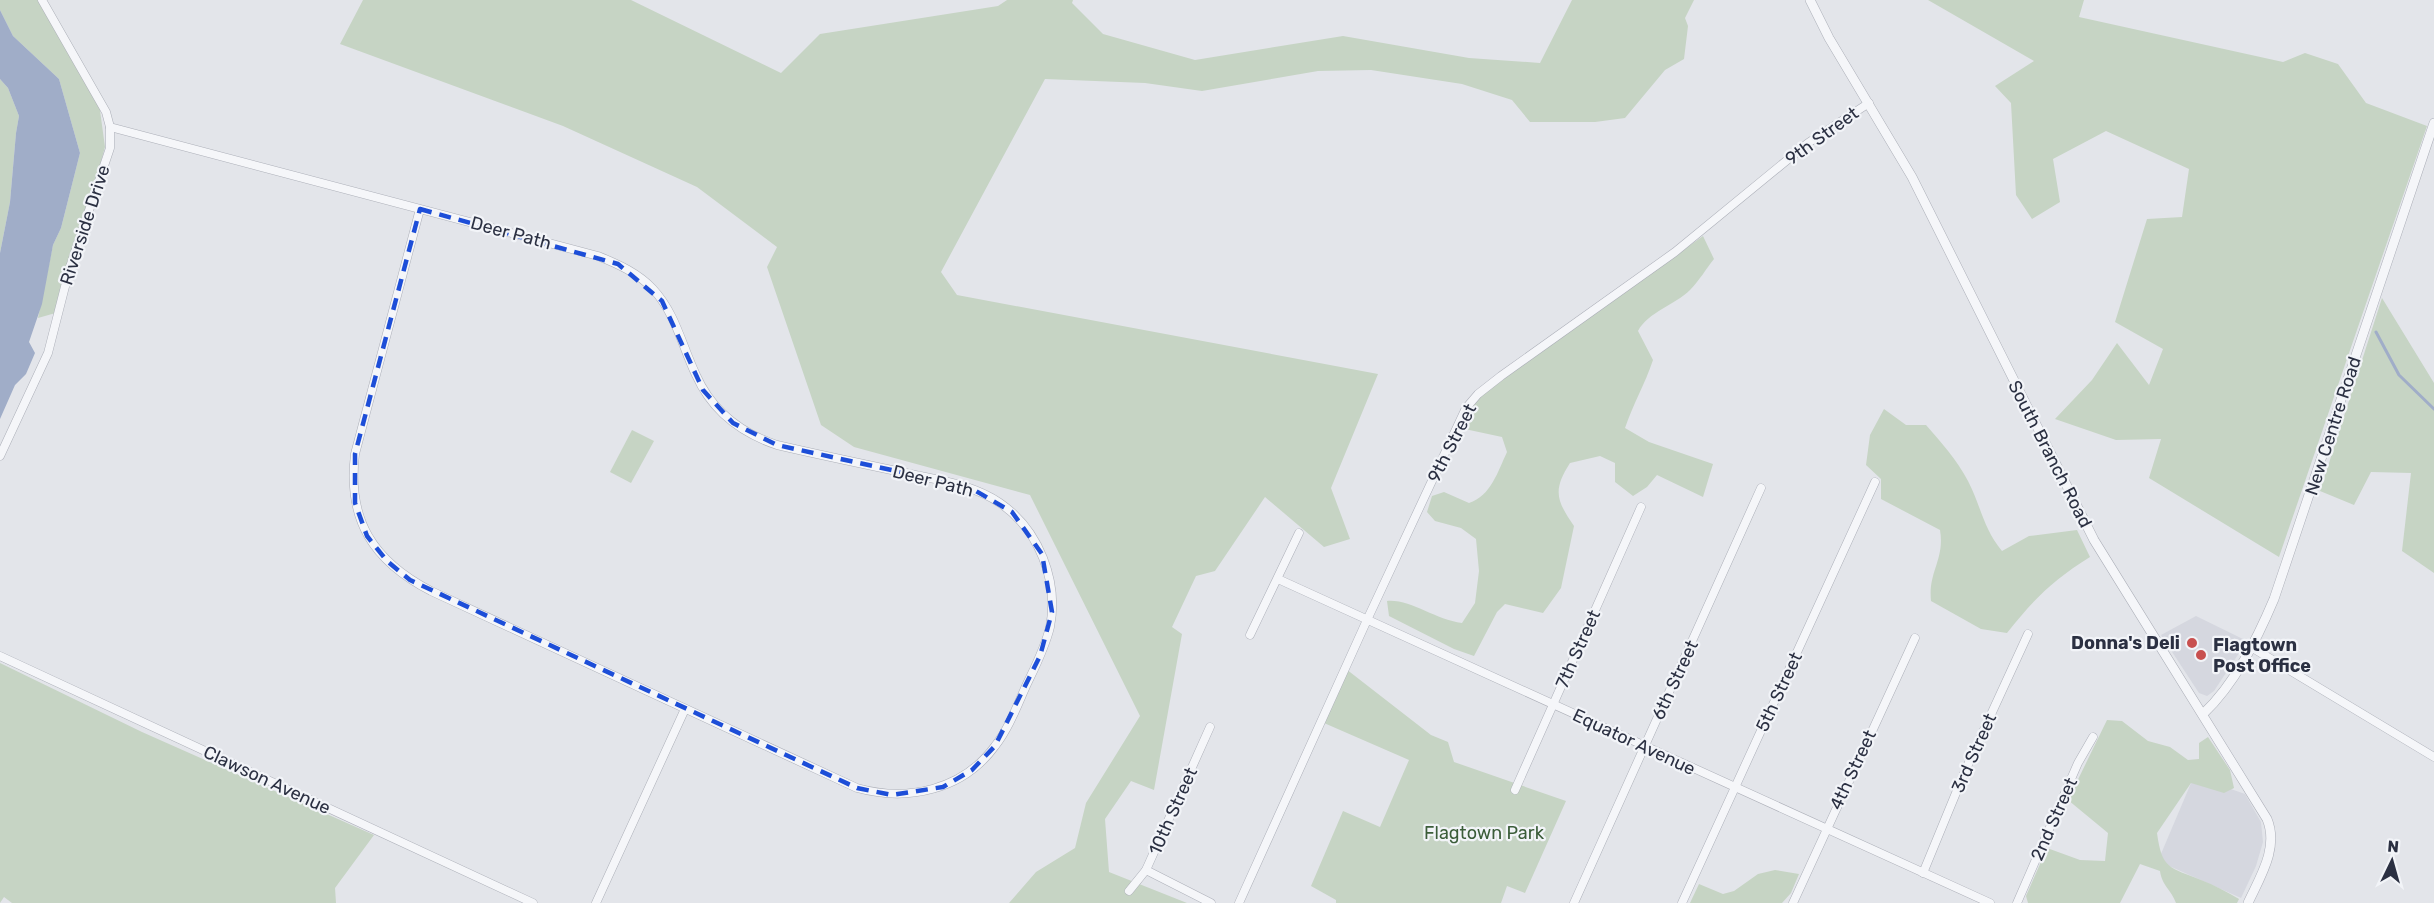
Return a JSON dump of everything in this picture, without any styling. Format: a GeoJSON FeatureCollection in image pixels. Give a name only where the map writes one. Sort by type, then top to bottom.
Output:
{"type":"FeatureCollection","features":[{"type":"Feature","properties":{"kind":"street","name":"Riverside Drive"},"geometry":{"type":"LineString","coordinates":[[0,456],[48,353],[76,246],[110,148],[110,127],[93,88],[42,0]]}},
{"type":"Feature","properties":{"kind":"street","name":"South Branch Road"},"geometry":{"type":"LineString","coordinates":[[1810,0],[1829,38],[1912,177],[2094,540],[2269,824],[2271,837],[2269,854],[2248,903]]}},
{"type":"Feature","properties":{"kind":"street","name":"9th Street"},"geometry":{"type":"LineString","coordinates":[[1239,903],[1466,408],[1478,394],[1675,252],[1822,132],[1869,103]]}},
{"type":"Feature","properties":{"kind":"street","name":"New Centre Road"},"geometry":{"type":"LineString","coordinates":[[2203,714],[2225,689],[2251,647],[2274,599],[2434,123]]}},
{"type":"Feature","properties":{"kind":"street","name":"Deer Path"},"geometry":{"type":"LineString","coordinates":[[110,127],[598,256],[618,264],[649,285],[662,301],[677,328],[703,390],[733,423],[748,433],[777,445],[969,488],[986,495],[1012,512],[1042,554],[1050,584],[1052,612],[1040,656],[1007,728],[995,747],[972,770],[943,787],[910,794],[892,795],[857,788],[410,580],[387,561],[367,536],[355,503],[353,481],[355,454],[420,209]]}},
{"type":"Feature","properties":{"kind":"street","name":"5th Street"},"geometry":{"type":"LineString","coordinates":[[1682,903],[1875,482]]}},
{"type":"Feature","properties":{"kind":"street","name":"6th Street"},"geometry":{"type":"LineString","coordinates":[[1574,903],[1644,747],[1670,695],[1761,488]]}},
{"type":"Feature","properties":{"kind":"street","name":"7th Street"},"geometry":{"type":"LineString","coordinates":[[1515,790],[1641,507]]}},
{"type":"Feature","properties":{"kind":"street"},"geometry":{"type":"LineString","coordinates":[[1250,635],[1299,533]]}},
{"type":"Feature","properties":{"kind":"street","name":"Equator Avenue"},"geometry":{"type":"LineString","coordinates":[[1278,579],[1990,903]]}},
{"type":"Feature","properties":{"kind":"street","name":"3rd Street"},"geometry":{"type":"LineString","coordinates":[[1923,873],[1965,771],[2028,634]]}},
{"type":"Feature","properties":{"kind":"street","name":"4th Street"},"geometry":{"type":"LineString","coordinates":[[1793,903],[1915,638]]}},
{"type":"Feature","properties":{"kind":"street"},"geometry":{"type":"LineString","coordinates":[[2251,647],[2434,757]]}},
{"type":"Feature","properties":{"kind":"street","name":"Clawson Avenue"},"geometry":{"type":"LineString","coordinates":[[0,656],[533,903]]}},
{"type":"Feature","properties":{"kind":"street"},"geometry":{"type":"LineString","coordinates":[[596,903],[685,709]]}},
{"type":"Feature","properties":{"kind":"street","name":"10th Street"},"geometry":{"type":"LineString","coordinates":[[1130,891],[1146,870],[1210,728]]}},
{"type":"Feature","properties":{"kind":"street","name":"2nd Street"},"geometry":{"type":"LineString","coordinates":[[2016,903],[2078,763],[2093,737]]}},
{"type":"Feature","properties":{"kind":"street"},"geometry":{"type":"LineString","coordinates":[[1146,870],[1211,903]]}},
{"type":"Feature","properties":{"kind":"highlighted area"},"geometry":{"type":"Polygon","coordinates":[[[420,209],[618,264],[662,301],[703,390],[733,423],[777,445],[969,487],[1012,512],[1042,554],[1052,612],[1040,656],[995,746],[972,770],[943,787],[892,795],[857,788],[410,580],[387,561],[367,536],[355,503],[355,454],[420,209]]]}},
{"type":"Feature","properties":{"kind":"shaded area"},"geometry":{"type":"Polygon","coordinates":[[[2196,616],[2247,641],[2214,691],[2207,696],[2199,693],[2161,635],[2196,616]]]}},
{"type":"Feature","properties":{"kind":"shaded area"},"geometry":{"type":"Polygon","coordinates":[[[2194,776],[2245,794],[2261,822],[2263,842],[2256,866],[2241,898],[2158,861],[2194,776]]]}},
{"type":"Feature","properties":{"kind":"green space"},"geometry":{"type":"Polygon","coordinates":[[[0,0],[40,0],[98,96],[105,147],[59,312],[38,318],[53,245],[61,228],[80,153],[59,79],[13,36],[0,10],[0,0]]]}},
{"type":"Feature","properties":{"kind":"green space"},"geometry":{"type":"Polygon","coordinates":[[[363,0],[631,0],[781,73],[820,34],[998,6],[1007,0],[1073,0],[1072,3],[1103,34],[1195,60],[1343,36],[1469,58],[1540,63],[1572,0],[1694,0],[1685,18],[1688,26],[1684,59],[1665,70],[1625,118],[1595,122],[1530,122],[1512,100],[1462,84],[1371,70],[1318,71],[1202,91],[1145,83],[1045,79],[941,272],[957,295],[1378,374],[1331,488],[1350,539],[1324,547],[1265,497],[1215,571],[1196,576],[1172,627],[1182,634],[1154,790],[1131,781],[1105,819],[1109,872],[1187,903],[1009,903],[1036,872],[1075,848],[1086,803],[1140,716],[1030,495],[854,447],[821,425],[767,267],[777,247],[697,187],[563,126],[340,44],[363,0]]]}},
{"type":"Feature","properties":{"kind":"green space"},"geometry":{"type":"Polygon","coordinates":[[[1928,0],[2084,0],[2079,17],[2283,62],[2305,53],[2338,64],[2366,103],[2427,126],[2279,557],[2149,478],[2161,439],[2116,440],[2055,419],[2092,380],[2117,343],[2149,385],[2163,349],[2115,322],[2147,219],[2182,217],[2189,169],[2106,131],[2053,159],[2060,202],[2032,219],[2016,195],[2011,103],[1995,86],[2034,61],[1928,0]]]}},
{"type":"Feature","properties":{"kind":"green space"},"geometry":{"type":"Polygon","coordinates":[[[0,79],[8,88],[19,116],[10,202],[0,253],[0,79]]]}},
{"type":"Feature","properties":{"kind":"green space"},"geometry":{"type":"Polygon","coordinates":[[[1703,236],[1714,259],[1690,290],[1648,319],[1638,331],[1653,360],[1625,428],[1649,442],[1713,464],[1703,497],[1657,475],[1647,487],[1633,496],[1615,482],[1615,463],[1600,456],[1570,463],[1561,481],[1559,496],[1574,526],[1561,588],[1543,613],[1505,604],[1497,612],[1474,656],[1454,649],[1389,616],[1387,601],[1396,601],[1462,623],[1475,603],[1479,571],[1476,539],[1461,528],[1435,521],[1427,512],[1432,496],[1444,492],[1469,503],[1477,500],[1493,482],[1507,452],[1502,437],[1460,428],[1469,409],[1483,394],[1703,236]]]}},
{"type":"Feature","properties":{"kind":"green space"},"geometry":{"type":"Polygon","coordinates":[[[2382,298],[2434,383],[2434,573],[2402,551],[2411,473],[2371,472],[2354,505],[2320,491],[2382,298]]]}},
{"type":"Feature","properties":{"kind":"green space"},"geometry":{"type":"Polygon","coordinates":[[[1884,409],[1906,425],[1926,425],[1943,445],[1968,481],[1986,525],[2002,551],[2029,536],[2077,530],[2090,557],[2045,591],[2007,633],[1981,629],[1931,601],[1932,581],[1940,550],[1940,530],[1881,499],[1881,479],[1866,465],[1870,435],[1884,409]]]}},
{"type":"Feature","properties":{"kind":"green space"},"geometry":{"type":"Polygon","coordinates":[[[632,430],[654,441],[631,483],[610,472],[632,430]]]}},
{"type":"Feature","properties":{"kind":"green space"},"geometry":{"type":"Polygon","coordinates":[[[0,663],[142,732],[374,835],[335,888],[336,903],[12,903],[4,897],[0,903],[0,663]]]}},
{"type":"Feature","properties":{"kind":"green space","name":"Flagtown Park"},"geometry":{"type":"Polygon","coordinates":[[[1346,669],[1431,735],[1448,742],[1454,762],[1566,801],[1525,893],[1507,886],[1501,903],[1336,903],[1336,900],[1311,886],[1343,811],[1380,827],[1409,760],[1324,723],[1346,669]]]}},
{"type":"Feature","properties":{"kind":"green space"},"geometry":{"type":"Polygon","coordinates":[[[2107,720],[2122,721],[2148,741],[2170,747],[2188,760],[2199,759],[2199,743],[2208,737],[2230,770],[2234,788],[2224,793],[2191,783],[2157,833],[2159,845],[2169,866],[2230,894],[2239,899],[2237,903],[2176,903],[2160,871],[2140,864],[2120,903],[2028,903],[2026,896],[2047,848],[2080,860],[2105,861],[2108,833],[2068,800],[2107,720]]]}},
{"type":"Feature","properties":{"kind":"green space"},"geometry":{"type":"Polygon","coordinates":[[[1775,870],[1799,874],[1791,893],[1782,903],[1690,903],[1699,884],[1723,894],[1734,891],[1758,874],[1775,870]]]}},
{"type":"Feature","properties":{"kind":"water"},"geometry":{"type":"Polygon","coordinates":[[[0,10],[13,36],[59,79],[80,153],[61,228],[53,245],[42,304],[29,342],[35,353],[26,374],[15,385],[0,419],[0,253],[10,202],[19,116],[8,88],[0,79],[0,10]]]}},
{"type":"Feature","properties":{"kind":"waterway"},"geometry":{"type":"LineString","coordinates":[[2376,332],[2399,375],[2434,409]]}},
{"type":"Feature","properties":{"kind":"place","name":"Donna's Deli"},"geometry":{"type":"Point","coordinates":[2192,643]}},
{"type":"Feature","properties":{"kind":"place","name":"Flagtown Post Office"},"geometry":{"type":"Point","coordinates":[2201,655]}}]}
